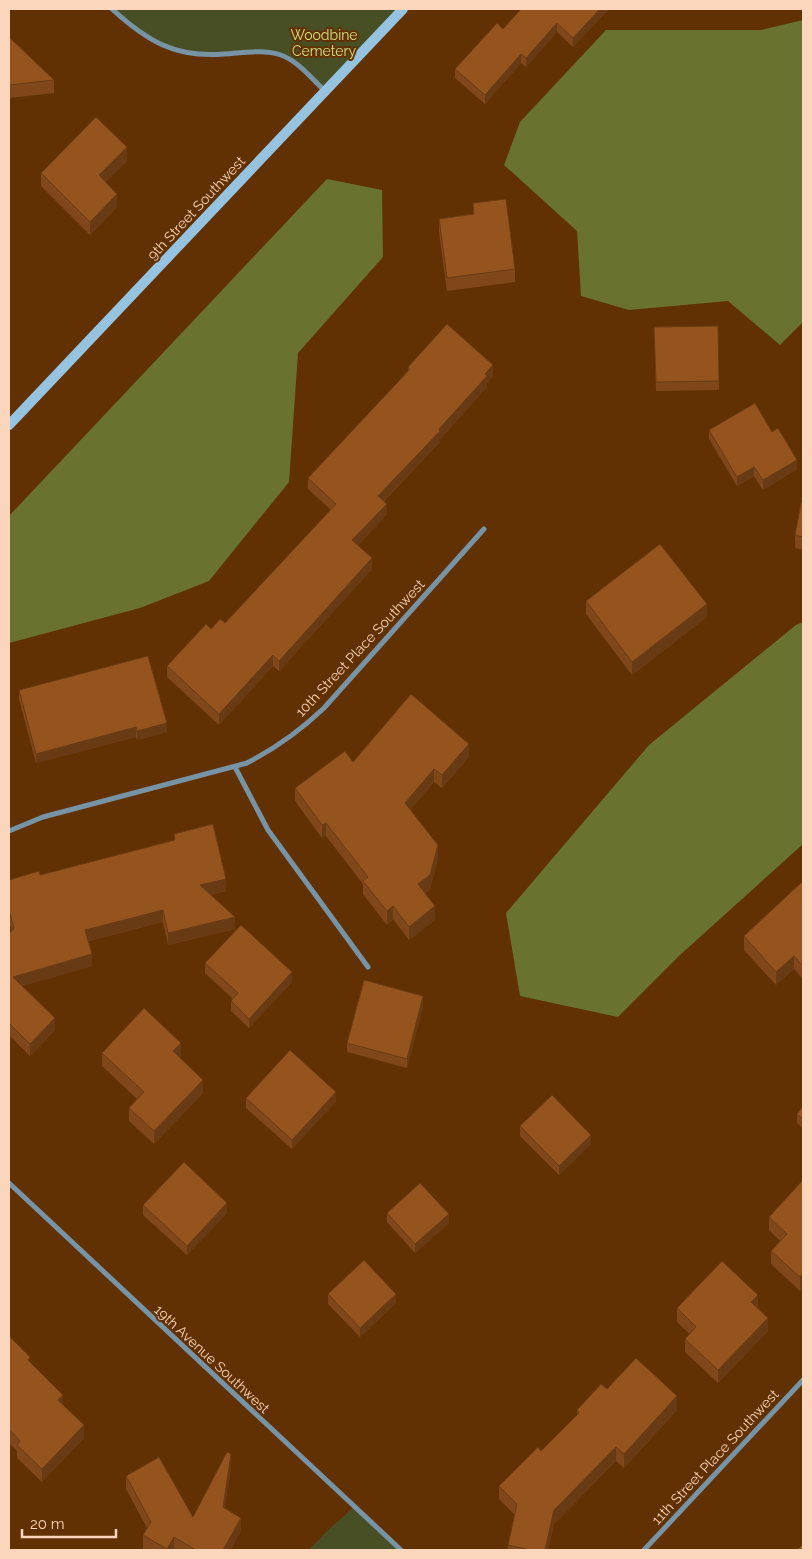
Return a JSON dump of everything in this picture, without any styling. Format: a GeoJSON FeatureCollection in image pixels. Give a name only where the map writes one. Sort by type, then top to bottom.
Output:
{"type":"FeatureCollection","features":[{"type":"Feature","properties":{"kind":"main road","name":"9th Street Southwest"},"geometry":{"type":"LineString","coordinates":[[9,425],[404,9]]}},
{"type":"Feature","properties":{"kind":"street"},"geometry":{"type":"LineString","coordinates":[[112,9],[137,31],[156,42],[178,51],[204,56],[266,51],[283,56],[299,66],[325,91]]}},
{"type":"Feature","properties":{"kind":"street","name":"10th Street Place Southwest"},"geometry":{"type":"LineString","coordinates":[[9,831],[43,817],[247,763],[268,752],[306,726],[324,708],[484,529]]}},
{"type":"Feature","properties":{"kind":"street"},"geometry":{"type":"LineString","coordinates":[[234,766],[268,830],[368,967]]}},
{"type":"Feature","properties":{"kind":"street","name":"19th Avenue Southwest"},"geometry":{"type":"LineString","coordinates":[[9,1183],[401,1550]]}},
{"type":"Feature","properties":{"kind":"street","name":"11th Street Place Southwest"},"geometry":{"type":"LineString","coordinates":[[644,1550],[803,1380]]}},
{"type":"Feature","properties":{"kind":"green space","name":"Woodbine Cemetery"},"geometry":{"type":"Polygon","coordinates":[[[112,9],[403,9],[325,91],[299,66],[283,56],[265,51],[204,56],[156,42],[112,9]]]}},
{"type":"Feature","properties":{"kind":"green space"},"geometry":{"type":"Polygon","coordinates":[[[803,20],[803,322],[780,345],[728,301],[629,310],[581,296],[577,231],[504,165],[520,122],[606,30],[761,30],[803,20]]]}},
{"type":"Feature","properties":{"kind":"green space"},"geometry":{"type":"Polygon","coordinates":[[[327,179],[382,190],[383,257],[298,353],[289,482],[209,581],[140,608],[9,643],[9,516],[327,179]]]}},
{"type":"Feature","properties":{"kind":"green space"},"geometry":{"type":"Polygon","coordinates":[[[803,622],[803,844],[680,955],[618,1017],[520,996],[506,913],[649,745],[796,625],[803,622]]]}},
{"type":"Feature","properties":{"kind":"green space"},"geometry":{"type":"Polygon","coordinates":[[[354,1507],[401,1550],[309,1550],[354,1507]]]}},
{"type":"Feature","properties":{"kind":"building"},"geometry":{"type":"Polygon","coordinates":[[[521,9],[600,9],[573,38],[557,23],[526,58],[521,54],[485,95],[455,69],[497,23],[503,29],[521,9]]]}},
{"type":"Feature","properties":{"kind":"building"},"geometry":{"type":"Polygon","coordinates":[[[9,37],[54,80],[9,85],[9,37]]]}},
{"type":"Feature","properties":{"kind":"building"},"geometry":{"type":"Polygon","coordinates":[[[96,117],[127,147],[99,175],[117,194],[90,222],[41,173],[96,117]]]}},
{"type":"Feature","properties":{"kind":"building"},"geometry":{"type":"Polygon","coordinates":[[[506,199],[515,269],[447,278],[439,219],[474,214],[473,203],[506,199]]]}},
{"type":"Feature","properties":{"kind":"building"},"geometry":{"type":"Polygon","coordinates":[[[447,324],[493,365],[485,374],[487,376],[439,429],[440,431],[378,496],[387,504],[352,540],[372,558],[279,661],[273,655],[219,714],[167,666],[206,624],[211,629],[220,619],[225,623],[336,504],[308,478],[410,369],[408,367],[447,324]]]}},
{"type":"Feature","properties":{"kind":"building"},"geometry":{"type":"Polygon","coordinates":[[[718,326],[719,381],[656,382],[654,327],[718,326]]]}},
{"type":"Feature","properties":{"kind":"building"},"geometry":{"type":"Polygon","coordinates":[[[755,403],[772,432],[778,428],[797,460],[763,480],[754,467],[737,477],[709,430],[755,403]]]}},
{"type":"Feature","properties":{"kind":"building"},"geometry":{"type":"Polygon","coordinates":[[[803,493],[803,537],[795,535],[803,493]]]}},
{"type":"Feature","properties":{"kind":"building"},"geometry":{"type":"Polygon","coordinates":[[[660,544],[707,604],[632,662],[586,601],[660,544]]]}},
{"type":"Feature","properties":{"kind":"building"},"geometry":{"type":"Polygon","coordinates":[[[148,656],[167,723],[137,731],[136,727],[36,754],[19,690],[148,656]]]}},
{"type":"Feature","properties":{"kind":"building"},"geometry":{"type":"Polygon","coordinates":[[[411,694],[469,744],[442,775],[434,769],[405,803],[438,845],[430,875],[418,884],[435,906],[409,927],[393,906],[387,911],[363,881],[368,877],[326,823],[322,825],[295,788],[345,751],[353,762],[411,694]]]}},
{"type":"Feature","properties":{"kind":"building"},"geometry":{"type":"Polygon","coordinates":[[[213,824],[226,879],[200,885],[235,917],[168,933],[163,910],[85,930],[92,954],[13,977],[55,1018],[30,1044],[9,1023],[9,934],[14,928],[9,910],[9,880],[39,871],[40,875],[175,840],[174,834],[213,824]]]}},
{"type":"Feature","properties":{"kind":"building"},"geometry":{"type":"Polygon","coordinates":[[[803,881],[803,966],[794,956],[776,972],[744,936],[803,881]]]}},
{"type":"Feature","properties":{"kind":"building"},"geometry":{"type":"Polygon","coordinates":[[[241,925],[292,972],[249,1019],[231,1001],[238,993],[205,963],[241,925]]]}},
{"type":"Feature","properties":{"kind":"building"},"geometry":{"type":"Polygon","coordinates":[[[364,980],[423,996],[407,1059],[347,1043],[364,980]]]}},
{"type":"Feature","properties":{"kind":"building"},"geometry":{"type":"Polygon","coordinates":[[[144,1008],[181,1043],[173,1051],[203,1080],[154,1131],[129,1108],[144,1092],[102,1053],[144,1008]]]}},
{"type":"Feature","properties":{"kind":"building"},"geometry":{"type":"Polygon","coordinates":[[[290,1050],[336,1092],[292,1140],[246,1098],[290,1050]]]}},
{"type":"Feature","properties":{"kind":"building"},"geometry":{"type":"Polygon","coordinates":[[[552,1095],[591,1135],[559,1166],[520,1126],[552,1095]]]}},
{"type":"Feature","properties":{"kind":"building"},"geometry":{"type":"Polygon","coordinates":[[[803,1106],[803,1119],[797,1114],[803,1106]]]}},
{"type":"Feature","properties":{"kind":"building"},"geometry":{"type":"Polygon","coordinates":[[[184,1162],[227,1203],[187,1246],[143,1205],[184,1162]]]}},
{"type":"Feature","properties":{"kind":"building"},"geometry":{"type":"Polygon","coordinates":[[[803,1180],[803,1273],[800,1277],[771,1251],[787,1234],[769,1217],[803,1180]]]}},
{"type":"Feature","properties":{"kind":"building"},"geometry":{"type":"Polygon","coordinates":[[[420,1183],[449,1214],[415,1244],[387,1213],[420,1183]]]}},
{"type":"Feature","properties":{"kind":"building"},"geometry":{"type":"Polygon","coordinates":[[[364,1260],[396,1294],[360,1328],[328,1294],[364,1260]]]}},
{"type":"Feature","properties":{"kind":"building"},"geometry":{"type":"Polygon","coordinates":[[[722,1261],[758,1295],[751,1302],[768,1318],[718,1370],[685,1339],[696,1327],[677,1308],[722,1261]]]}},
{"type":"Feature","properties":{"kind":"building"},"geometry":{"type":"Polygon","coordinates":[[[9,1336],[30,1357],[28,1360],[63,1395],[58,1400],[84,1425],[42,1469],[17,1445],[20,1441],[9,1429],[9,1336]]]}},
{"type":"Feature","properties":{"kind":"building"},"geometry":{"type":"Polygon","coordinates":[[[636,1358],[677,1396],[624,1454],[616,1447],[554,1510],[545,1550],[530,1550],[508,1545],[517,1504],[499,1486],[538,1447],[541,1451],[579,1413],[577,1410],[601,1384],[607,1389],[636,1358]]]}},
{"type":"Feature","properties":{"kind":"building"},"geometry":{"type":"Polygon","coordinates":[[[227,1452],[231,1454],[223,1507],[241,1518],[223,1550],[196,1550],[174,1537],[167,1549],[143,1535],[151,1522],[126,1476],[159,1457],[193,1517],[227,1452]]]}},
{"type":"Feature","properties":{"kind":"building"},"geometry":{"type":"Polygon","coordinates":[[[803,1544],[803,1550],[797,1550],[803,1544]]]}}]}
